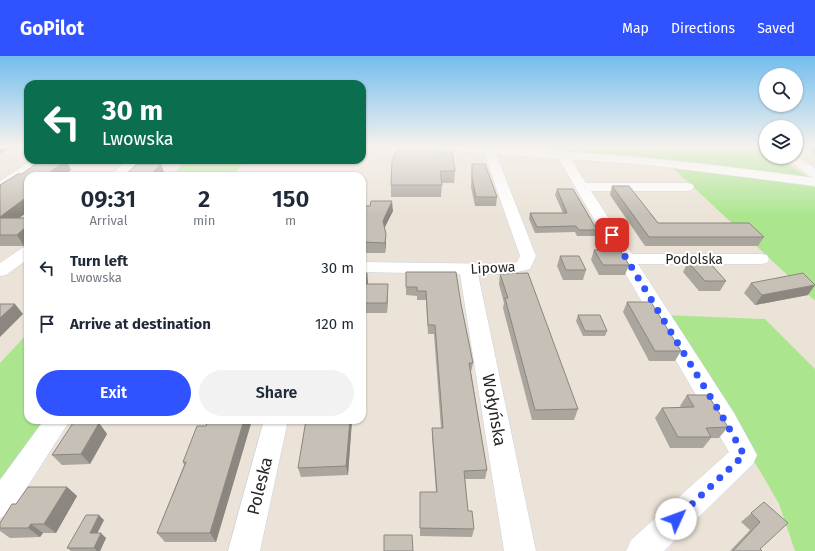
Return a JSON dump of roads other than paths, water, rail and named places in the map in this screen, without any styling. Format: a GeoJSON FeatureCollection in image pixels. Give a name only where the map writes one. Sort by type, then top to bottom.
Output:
{"type":"FeatureCollection","features":[{"type":"Feature","properties":{"kind":"street"},"geometry":{"type":"LineString","coordinates":[[0,186],[26,169]]}},
{"type":"Feature","properties":{"kind":"street","name":"Lipowa"},"geometry":{"type":"LineString","coordinates":[[366,267],[509,269],[524,266],[528,256],[496,169]]}},
{"type":"Feature","properties":{"kind":"street"},"geometry":{"type":"LineString","coordinates":[[571,169],[725,421],[744,455],[642,551]]}},
{"type":"Feature","properties":{"kind":"street"},"geometry":{"type":"LineString","coordinates":[[719,169],[815,182]]}},
{"type":"Feature","properties":{"kind":"street"},"geometry":{"type":"LineString","coordinates":[[582,187],[687,187]]}},
{"type":"Feature","properties":{"kind":"street"},"geometry":{"type":"LineString","coordinates":[[0,271],[18,258]]}},
{"type":"Feature","properties":{"kind":"street","name":"Podolska"},"geometry":{"type":"LineString","coordinates":[[626,258],[761,259]]}},
{"type":"Feature","properties":{"kind":"street","name":"Wołyńska"},"geometry":{"type":"LineString","coordinates":[[468,269],[520,551]]}},
{"type":"Feature","properties":{"kind":"street"},"geometry":{"type":"LineString","coordinates":[[0,504],[55,424]]}},
{"type":"Feature","properties":{"kind":"street","name":"Poleska"},"geometry":{"type":"LineString","coordinates":[[244,551],[275,424]]}}]}
